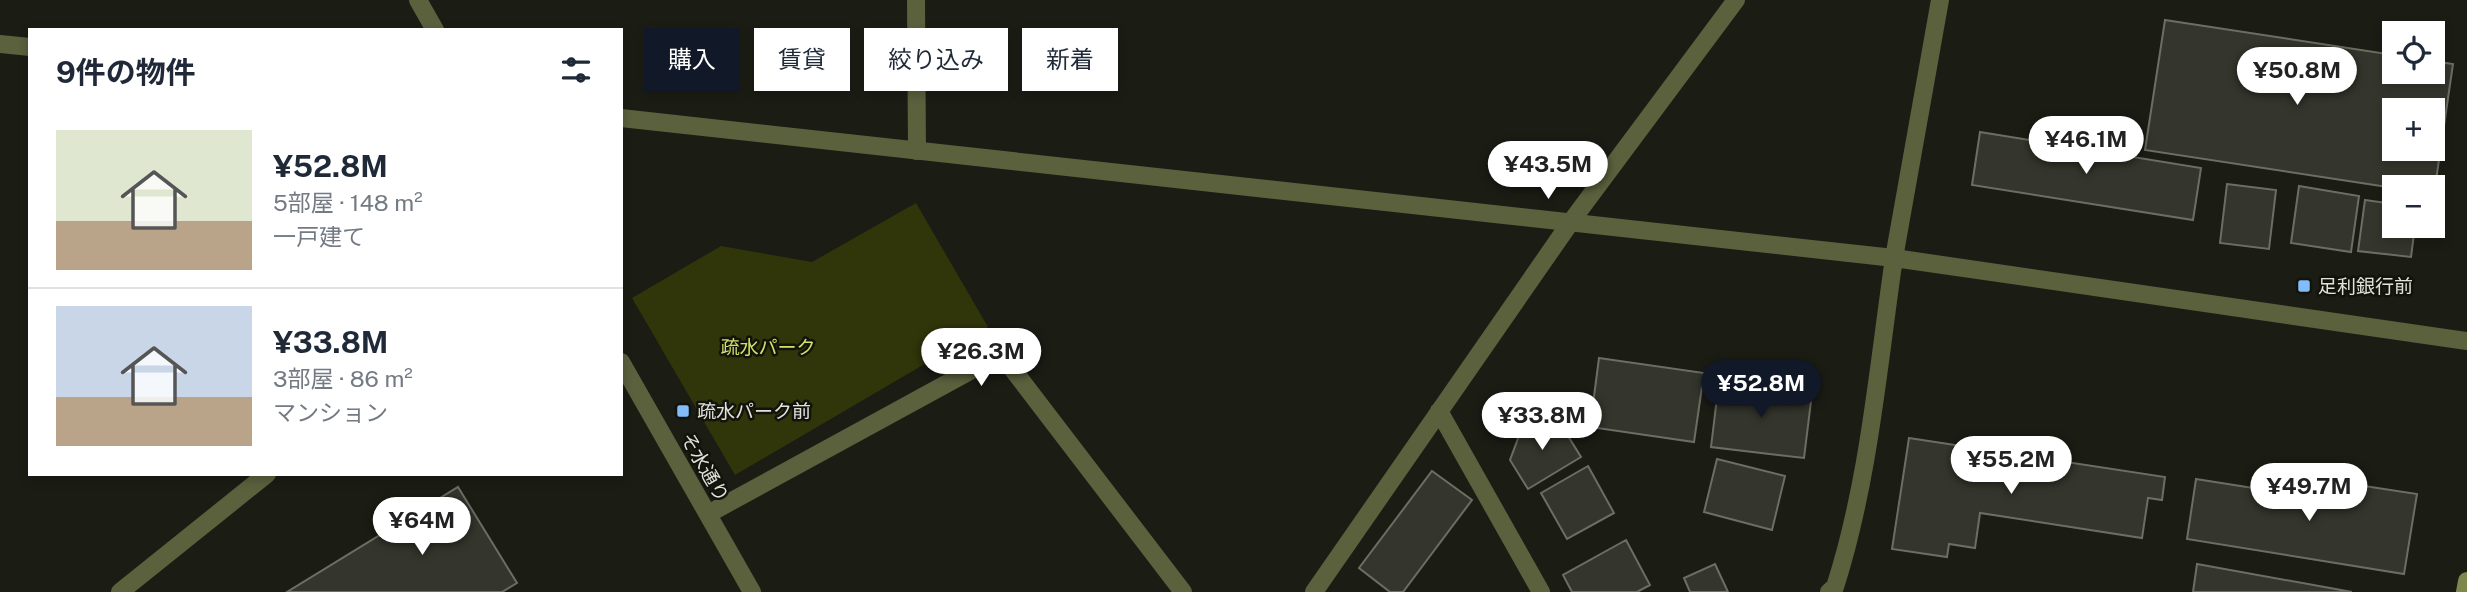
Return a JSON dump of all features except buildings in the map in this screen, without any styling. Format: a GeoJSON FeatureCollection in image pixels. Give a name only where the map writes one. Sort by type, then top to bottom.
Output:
{"type":"FeatureCollection","features":[{"type":"Feature","properties":{"kind":"main road"},"geometry":{"type":"LineString","coordinates":[[2465,592],[2467,581]]}},
{"type":"Feature","properties":{"kind":"street"},"geometry":{"type":"LineString","coordinates":[[418,0],[434,28]]}},
{"type":"Feature","properties":{"kind":"street"},"geometry":{"type":"LineString","coordinates":[[916,0],[917,151]]}},
{"type":"Feature","properties":{"kind":"street"},"geometry":{"type":"LineString","coordinates":[[1314,592],[1570,223],[1736,0]]}},
{"type":"Feature","properties":{"kind":"street"},"geometry":{"type":"LineString","coordinates":[[1834,590],[1849,542],[1858,497],[1894,258],[1940,0]]}},
{"type":"Feature","properties":{"kind":"street"},"geometry":{"type":"LineString","coordinates":[[0,44],[28,47]]}},
{"type":"Feature","properties":{"kind":"street"},"geometry":{"type":"LineString","coordinates":[[623,118],[1894,258],[2467,341]]}},
{"type":"Feature","properties":{"kind":"street"},"geometry":{"type":"LineString","coordinates":[[708,514],[1001,355],[1183,592]]}},
{"type":"Feature","properties":{"kind":"street","name":"そ水通り"},"geometry":{"type":"LineString","coordinates":[[623,365],[752,592]]}},
{"type":"Feature","properties":{"kind":"street"},"geometry":{"type":"LineString","coordinates":[[1439,411],[1540,591]]}},
{"type":"Feature","properties":{"kind":"street"},"geometry":{"type":"LineString","coordinates":[[120,592],[265,476]]}},
{"type":"Feature","properties":{"kind":"green space","name":"疏水パーク"},"geometry":{"type":"Polygon","coordinates":[[[916,203],[988,327],[735,475],[632,298],[721,246],[812,262],[916,203]]]}},
{"type":"Feature","properties":{"kind":"place","name":"足利銀行前"},"geometry":{"type":"Point","coordinates":[2304,286]}},
{"type":"Feature","properties":{"kind":"place","name":"疏水パーク前"},"geometry":{"type":"Point","coordinates":[683,411]}}]}
